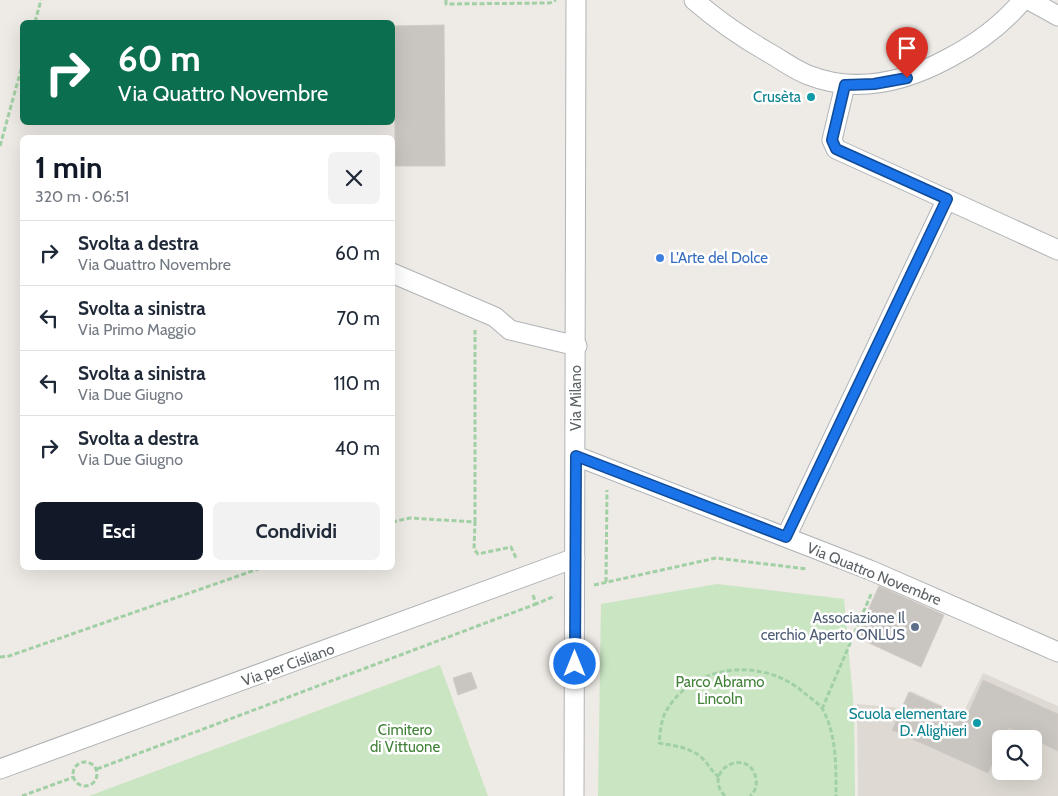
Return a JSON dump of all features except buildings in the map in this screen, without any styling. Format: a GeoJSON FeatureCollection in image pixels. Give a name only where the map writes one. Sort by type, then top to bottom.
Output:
{"type":"FeatureCollection","features":[{"type":"Feature","properties":{"kind":"street","name":"Via Milano"},"geometry":{"type":"LineString","coordinates":[[574,796],[577,346],[576,0]]}},
{"type":"Feature","properties":{"kind":"street"},"geometry":{"type":"LineString","coordinates":[[694,0],[732,32],[807,75],[845,85],[874,84],[907,78],[939,64],[994,30],[1023,0]]}},
{"type":"Feature","properties":{"kind":"street"},"geometry":{"type":"LineString","coordinates":[[1029,0],[1058,16]]}},
{"type":"Feature","properties":{"kind":"street"},"geometry":{"type":"LineString","coordinates":[[845,85],[832,140],[836,149],[1058,250]]}},
{"type":"Feature","properties":{"kind":"street"},"geometry":{"type":"LineString","coordinates":[[786,537],[947,199]]}},
{"type":"Feature","properties":{"kind":"street"},"geometry":{"type":"LineString","coordinates":[[395,274],[495,317],[510,330],[577,346]]}},
{"type":"Feature","properties":{"kind":"street","name":"Via Quattro Novembre"},"geometry":{"type":"LineString","coordinates":[[576,456],[881,575],[1058,652]]}},
{"type":"Feature","properties":{"kind":"street","name":"Via per Cisliano"},"geometry":{"type":"LineString","coordinates":[[0,769],[576,558]]}},
{"type":"Feature","properties":{"kind":"path"},"geometry":{"type":"LineString","coordinates":[[36,20],[41,0]]}},
{"type":"Feature","properties":{"kind":"path"},"geometry":{"type":"LineString","coordinates":[[446,0],[446,4],[550,3],[556,0]]}},
{"type":"Feature","properties":{"kind":"path"},"geometry":{"type":"LineString","coordinates":[[0,146],[20,73]]}},
{"type":"Feature","properties":{"kind":"path"},"geometry":{"type":"LineString","coordinates":[[475,308],[474,549],[478,554],[511,547],[536,604]]}},
{"type":"Feature","properties":{"kind":"path"},"geometry":{"type":"LineString","coordinates":[[606,582],[607,485],[610,470]]}},
{"type":"Feature","properties":{"kind":"path"},"geometry":{"type":"LineString","coordinates":[[395,521],[410,518],[475,522]]}},
{"type":"Feature","properties":{"kind":"path"},"geometry":{"type":"LineString","coordinates":[[97,769],[575,589],[716,558],[813,570]]}},
{"type":"Feature","properties":{"kind":"path"},"geometry":{"type":"LineString","coordinates":[[0,657],[9,656],[254,570]]}},
{"type":"Feature","properties":{"kind":"path"},"geometry":{"type":"LineString","coordinates":[[822,708],[841,668],[865,606],[881,575]]}},
{"type":"Feature","properties":{"kind":"path"},"geometry":{"type":"LineString","coordinates":[[719,777],[713,773],[704,759],[690,749],[659,743],[664,714],[681,693],[700,678],[733,670],[761,670],[790,680],[822,708],[836,756],[836,796]]}},
{"type":"Feature","properties":{"kind":"path"},"geometry":{"type":"LineString","coordinates":[[725,796],[720,790],[719,777],[726,766],[738,762],[749,766],[754,771],[757,782],[750,796]]}},
{"type":"Feature","properties":{"kind":"path"},"geometry":{"type":"LineString","coordinates":[[80,763],[92,763],[97,769],[97,777],[89,785],[81,785],[74,777],[74,769],[80,763]]}},
{"type":"Feature","properties":{"kind":"path"},"geometry":{"type":"LineString","coordinates":[[22,796],[74,777]]}},
{"type":"Feature","properties":{"kind":"shaded area"},"geometry":{"type":"Polygon","coordinates":[[[983,673],[1058,706],[1058,796],[858,796],[857,704],[901,708],[911,691],[962,715],[983,673]]]}},
{"type":"Feature","properties":{"kind":"green space","name":"Parco Abramo Lincoln"},"geometry":{"type":"Polygon","coordinates":[[[717,584],[844,599],[854,710],[855,796],[598,796],[601,604],[717,584]]]}},
{"type":"Feature","properties":{"kind":"green space","name":"Cimitero di Vittuone"},"geometry":{"type":"Polygon","coordinates":[[[440,665],[488,796],[89,796],[440,665]]]}},
{"type":"Feature","properties":{"kind":"place","name":"Crusèta"},"geometry":{"type":"Point","coordinates":[811,97]}},
{"type":"Feature","properties":{"kind":"place","name":"L'Arte del Dolce"},"geometry":{"type":"Point","coordinates":[660,258]}},
{"type":"Feature","properties":{"kind":"place","name":"Associazione Il cerchio Aperto ONLUS"},"geometry":{"type":"Point","coordinates":[915,627]}},
{"type":"Feature","properties":{"kind":"place","name":"Scuola elementare D. Alighieri"},"geometry":{"type":"Point","coordinates":[977,723]}},
{"type":"Feature","properties":{"kind":"route"},"geometry":{"type":"LineString","coordinates":[[575,664],[576,456],[786,537],[947,199],[836,149],[832,140],[845,85],[874,84],[907,78]]}}]}
